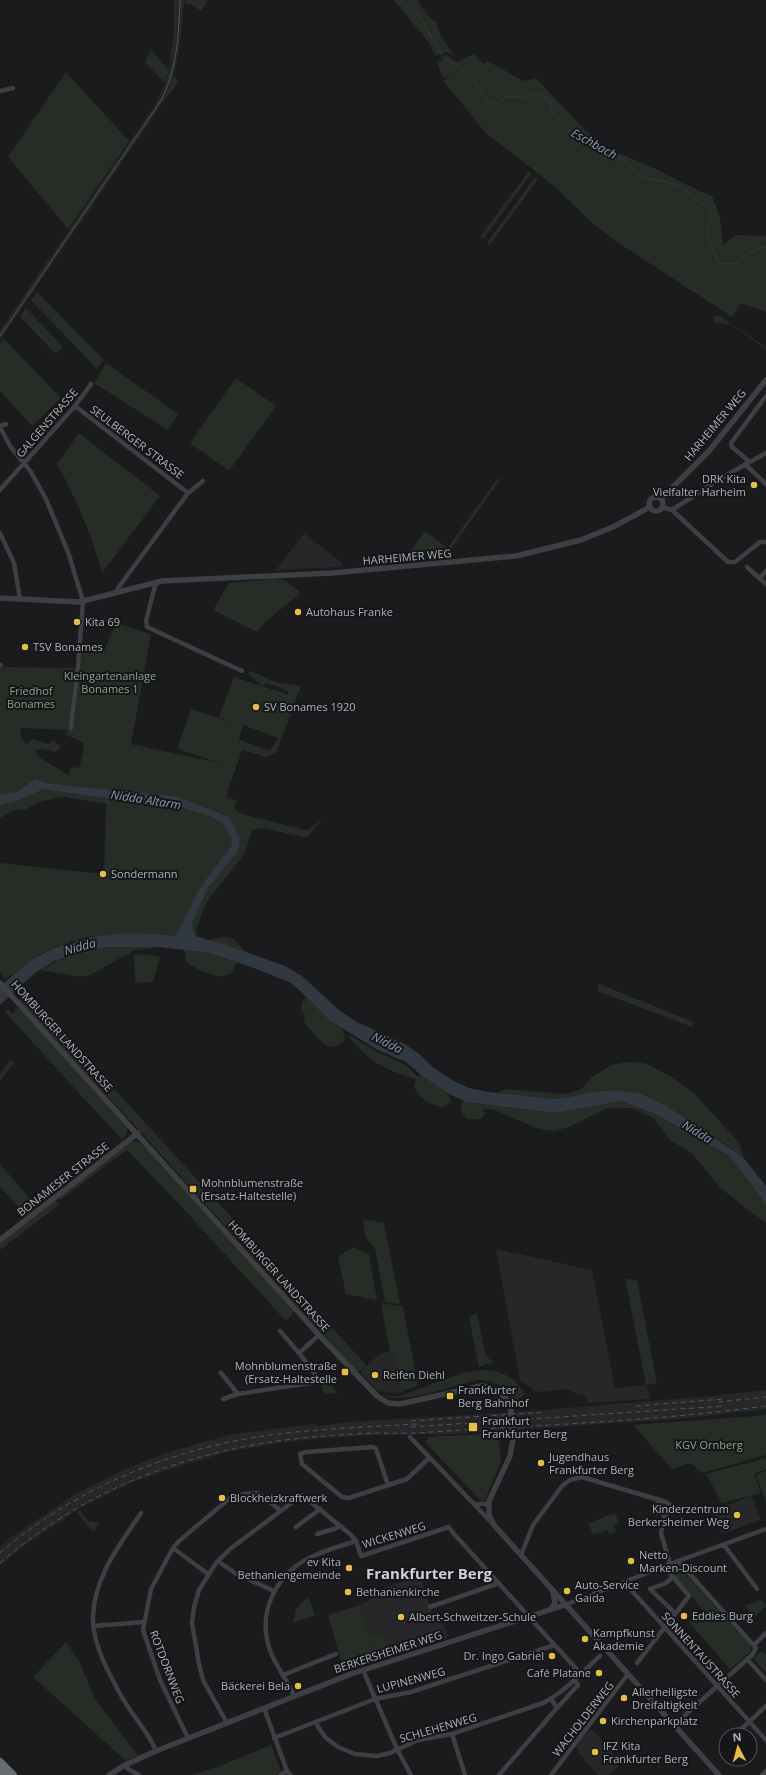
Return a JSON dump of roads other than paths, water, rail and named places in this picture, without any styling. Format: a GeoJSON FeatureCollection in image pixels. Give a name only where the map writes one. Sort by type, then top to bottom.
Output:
{"type":"FeatureCollection","features":[{"type":"Feature","properties":{"kind":"highway"},"geometry":{"type":"LineString","coordinates":[[0,1762],[13,1775]]}},
{"type":"Feature","properties":{"kind":"highway"},"geometry":{"type":"LineString","coordinates":[[0,1772],[3,1775]]}},
{"type":"Feature","properties":{"kind":"street"},"geometry":{"type":"LineString","coordinates":[[0,91],[13,88]]}},
{"type":"Feature","properties":{"kind":"street","name":"HARHEIMER WEG"},"geometry":{"type":"LineString","coordinates":[[660,499],[709,451],[766,380]]}},
{"type":"Feature","properties":{"kind":"street","name":"GALGENSTRASSE"},"geometry":{"type":"LineString","coordinates":[[0,490],[75,406],[91,384]]}},
{"type":"Feature","properties":{"kind":"street"},"geometry":{"type":"LineString","coordinates":[[766,396],[731,443],[732,447],[766,484]]}},
{"type":"Feature","properties":{"kind":"street","name":"SEULBERGER STRASSE"},"geometry":{"type":"LineString","coordinates":[[75,406],[188,492]]}},
{"type":"Feature","properties":{"kind":"street"},"geometry":{"type":"LineString","coordinates":[[6,424],[0,427],[10,446],[24,463],[40,489],[60,532],[83,601],[78,667],[71,728]]}},
{"type":"Feature","properties":{"kind":"street"},"geometry":{"type":"LineString","coordinates":[[672,510],[747,463],[766,453]]}},
{"type":"Feature","properties":{"kind":"street"},"geometry":{"type":"LineString","coordinates":[[117,592],[118,588],[188,492],[203,481]]}},
{"type":"Feature","properties":{"kind":"street"},"geometry":{"type":"LineString","coordinates":[[652,498],[660,499],[663,504],[662,507],[660,510],[655,511],[650,507],[649,502],[652,498]]}},
{"type":"Feature","properties":{"kind":"street","name":"HARHEIMER WEG"},"geometry":{"type":"LineString","coordinates":[[0,598],[83,601],[156,582],[338,573],[516,556],[580,540],[613,527],[650,507]]}},
{"type":"Feature","properties":{"kind":"street"},"geometry":{"type":"LineString","coordinates":[[662,507],[672,510],[728,562],[736,562],[760,542],[766,542]]}},
{"type":"Feature","properties":{"kind":"street"},"geometry":{"type":"LineString","coordinates":[[0,533],[14,563],[20,599]]}},
{"type":"Feature","properties":{"kind":"street"},"geometry":{"type":"LineString","coordinates":[[747,567],[766,584]]}},
{"type":"Feature","properties":{"kind":"street"},"geometry":{"type":"LineString","coordinates":[[760,578],[766,571]]}},
{"type":"Feature","properties":{"kind":"street"},"geometry":{"type":"LineString","coordinates":[[156,582],[146,621],[147,627],[242,671]]}},
{"type":"Feature","properties":{"kind":"street","name":"HOMBURGER LANDSTRASSE"},"geometry":{"type":"LineString","coordinates":[[0,983],[138,1133],[319,1335],[369,1388],[383,1400],[388,1403],[410,1402],[481,1386],[494,1388],[504,1395],[508,1400],[511,1411],[513,1439],[510,1456],[488,1504]]}},
{"type":"Feature","properties":{"kind":"street","name":"BONAMESER STRASSE"},"geometry":{"type":"LineString","coordinates":[[0,1240],[138,1133]]}},
{"type":"Feature","properties":{"kind":"street"},"geometry":{"type":"LineString","coordinates":[[223,1399],[238,1394],[317,1382],[318,1378],[280,1331]]}},
{"type":"Feature","properties":{"kind":"street"},"geometry":{"type":"LineString","coordinates":[[299,1353],[319,1335]]}},
{"type":"Feature","properties":{"kind":"street"},"geometry":{"type":"LineString","coordinates":[[221,1373],[238,1394]]}},
{"type":"Feature","properties":{"kind":"street"},"geometry":{"type":"LineString","coordinates":[[410,1437],[494,1525],[719,1775]]}},
{"type":"Feature","properties":{"kind":"street"},"geometry":{"type":"LineString","coordinates":[[388,1485],[376,1449],[373,1447],[306,1452],[300,1454],[302,1464],[343,1498],[349,1498],[407,1479],[430,1458]]}},
{"type":"Feature","properties":{"kind":"street"},"geometry":{"type":"LineString","coordinates":[[521,1555],[533,1525],[562,1486],[570,1480],[582,1477],[666,1502],[672,1506],[664,1519]]}},
{"type":"Feature","properties":{"kind":"street","name":"ROTDORNWEG"},"geometry":{"type":"LineString","coordinates":[[188,1738],[160,1680],[143,1630],[151,1589],[173,1548],[192,1529],[236,1495],[258,1492],[280,1510]]}},
{"type":"Feature","properties":{"kind":"street"},"geometry":{"type":"LineString","coordinates":[[227,1723],[203,1680],[192,1623],[194,1606],[199,1590],[208,1574],[218,1561],[237,1542],[302,1495],[338,1524],[356,1541]]}},
{"type":"Feature","properties":{"kind":"street"},"geometry":{"type":"LineString","coordinates":[[656,1499],[663,1509],[664,1519],[661,1533],[670,1564]]}},
{"type":"Feature","properties":{"kind":"street"},"geometry":{"type":"LineString","coordinates":[[474,1504],[488,1504],[489,1515],[494,1525]]}},
{"type":"Feature","properties":{"kind":"street"},"geometry":{"type":"LineString","coordinates":[[296,1527],[320,1509]]}},
{"type":"Feature","properties":{"kind":"street"},"geometry":{"type":"LineString","coordinates":[[141,1513],[116,1549],[103,1574],[93,1609],[93,1626],[108,1673],[156,1751]]}},
{"type":"Feature","properties":{"kind":"street"},"geometry":{"type":"LineString","coordinates":[[317,1534],[337,1528],[338,1524]]}},
{"type":"Feature","properties":{"kind":"street","name":"WICKENWEG"},"geometry":{"type":"LineString","coordinates":[[294,1696],[271,1654],[265,1633],[267,1610],[274,1591],[293,1570],[306,1560],[317,1554],[356,1541],[361,1556],[450,1527],[454,1534],[499,1583]]}},
{"type":"Feature","properties":{"kind":"street","name":"BERKERSHEIMER WEG"},"geometry":{"type":"LineString","coordinates":[[109,1775],[125,1765],[156,1751],[363,1670],[565,1605],[664,1566],[766,1529]]}},
{"type":"Feature","properties":{"kind":"street"},"geometry":{"type":"LineString","coordinates":[[724,1545],[757,1589]]}},
{"type":"Feature","properties":{"kind":"street"},"geometry":{"type":"LineString","coordinates":[[173,1548],[208,1574]]}},
{"type":"Feature","properties":{"kind":"street"},"geometry":{"type":"LineString","coordinates":[[218,1561],[235,1573],[274,1591]]}},
{"type":"Feature","properties":{"kind":"street"},"geometry":{"type":"LineString","coordinates":[[674,1725],[755,1651],[754,1645],[678,1561]]}},
{"type":"Feature","properties":{"kind":"street"},"geometry":{"type":"LineString","coordinates":[[636,1663],[689,1596],[664,1566]]}},
{"type":"Feature","properties":{"kind":"street"},"geometry":{"type":"LineString","coordinates":[[673,1577],[666,1583],[650,1589],[675,1613]]}},
{"type":"Feature","properties":{"kind":"street","name":"SONNENTAUSTRASSE"},"geometry":{"type":"LineString","coordinates":[[624,1582],[766,1740]]}},
{"type":"Feature","properties":{"kind":"street"},"geometry":{"type":"LineString","coordinates":[[430,1607],[499,1583],[581,1674]]}},
{"type":"Feature","properties":{"kind":"street"},"geometry":{"type":"LineString","coordinates":[[550,1610],[555,1602],[553,1592]]}},
{"type":"Feature","properties":{"kind":"street"},"geometry":{"type":"LineString","coordinates":[[93,1626],[144,1622]]}},
{"type":"Feature","properties":{"kind":"street"},"geometry":{"type":"LineString","coordinates":[[754,1645],[766,1633]]}},
{"type":"Feature","properties":{"kind":"street","name":"LUPINENWEG"},"geometry":{"type":"LineString","coordinates":[[274,1738],[375,1699],[411,1692],[555,1645]]}},
{"type":"Feature","properties":{"kind":"street"},"geometry":{"type":"LineString","coordinates":[[283,1675],[336,1654]]}},
{"type":"Feature","properties":{"kind":"street","name":"SCHLEHENWEG"},"geometry":{"type":"LineString","coordinates":[[314,1722],[318,1729],[330,1741],[338,1747],[355,1754],[377,1756],[390,1753],[424,1739],[452,1734],[536,1706],[551,1699],[575,1680],[600,1656]]}},
{"type":"Feature","properties":{"kind":"street"},"geometry":{"type":"LineString","coordinates":[[747,1659],[766,1680]]}},
{"type":"Feature","properties":{"kind":"street"},"geometry":{"type":"LineString","coordinates":[[363,1670],[397,1749],[411,1775]]}},
{"type":"Feature","properties":{"kind":"street","name":"WACHOLDERWEG"},"geometry":{"type":"LineString","coordinates":[[551,1775],[628,1674]]}},
{"type":"Feature","properties":{"kind":"street"},"geometry":{"type":"LineString","coordinates":[[499,1775],[578,1685],[575,1680]]}},
{"type":"Feature","properties":{"kind":"street"},"geometry":{"type":"LineString","coordinates":[[551,1699],[557,1708]]}},
{"type":"Feature","properties":{"kind":"street"},"geometry":{"type":"LineString","coordinates":[[744,1727],[766,1706]]}},
{"type":"Feature","properties":{"kind":"street"},"geometry":{"type":"LineString","coordinates":[[264,1708],[287,1771],[291,1775]]}},
{"type":"Feature","properties":{"kind":"street"},"geometry":{"type":"LineString","coordinates":[[452,1734],[465,1775]]}},
{"type":"Feature","properties":{"kind":"street"},"geometry":{"type":"LineString","coordinates":[[125,1765],[128,1769],[139,1775]]}},
{"type":"Feature","properties":{"kind":"street"},"geometry":{"type":"LineString","coordinates":[[280,1775],[287,1771]]}},
{"type":"Feature","properties":{"kind":"street"},"geometry":{"type":"LineString","coordinates":[[762,1775],[766,1772]]}},
{"type":"Feature","properties":{"kind":"water"},"geometry":{"type":"Polygon","coordinates":[[[35,779],[45,783],[61,785],[175,796],[229,817],[240,839],[238,851],[207,889],[192,923],[193,932],[196,936],[285,966],[302,976],[340,1011],[357,1022],[403,1043],[418,1053],[434,1068],[452,1080],[469,1088],[488,1092],[554,1099],[592,1092],[616,1090],[641,1094],[665,1105],[743,1157],[766,1186],[766,1205],[728,1155],[653,1113],[620,1101],[556,1113],[466,1102],[447,1093],[421,1075],[406,1062],[378,1050],[329,1020],[291,983],[254,968],[210,953],[159,947],[107,947],[80,952],[54,961],[35,973],[0,1005],[0,987],[20,968],[44,953],[60,946],[92,937],[108,935],[159,934],[176,936],[199,889],[232,845],[231,836],[223,823],[210,816],[174,805],[137,803],[43,789],[17,801],[0,805],[0,795],[17,792],[35,779]]]}},
{"type":"Feature","properties":{"kind":"waterway","name":"Eschbach"},"geometry":{"type":"LineString","coordinates":[[400,0],[417,13],[445,59],[464,70],[475,82],[487,101],[497,104],[507,96],[524,98],[536,94],[550,99],[553,114],[567,129],[621,159],[643,177],[674,184],[688,192],[710,210],[711,216],[706,232],[718,263],[735,264],[753,251],[766,247]]}},
{"type":"Feature","properties":{"kind":"tram line"},"geometry":{"type":"LineString","coordinates":[[0,336],[162,99],[174,63],[179,26],[180,0]]}},
{"type":"Feature","properties":{"kind":"railway"},"geometry":{"type":"LineString","coordinates":[[718,1402],[766,1397]]}},
{"type":"Feature","properties":{"kind":"railway"},"geometry":{"type":"LineString","coordinates":[[636,1406],[724,1399]]}},
{"type":"Feature","properties":{"kind":"railway"},"geometry":{"type":"LineString","coordinates":[[411,1427],[724,1406]]}},
{"type":"Feature","properties":{"kind":"railway"},"geometry":{"type":"LineString","coordinates":[[0,1563],[33,1537],[68,1514],[104,1494],[141,1477],[180,1463],[219,1452],[302,1438],[347,1434],[424,1433],[598,1422],[766,1406]]}},
{"type":"Feature","properties":{"kind":"railway"},"geometry":{"type":"LineString","coordinates":[[411,1421],[545,1412]]}},
{"type":"Feature","properties":{"kind":"railway"},"geometry":{"type":"LineString","coordinates":[[0,1553],[57,1511],[88,1493],[120,1477],[187,1453],[222,1444],[277,1434],[417,1424]]}},
{"type":"Feature","properties":{"kind":"place","name":"DRK Kita Vielfalter Harheim"},"geometry":{"type":"Point","coordinates":[754,485]}},
{"type":"Feature","properties":{"kind":"place","name":"Autohaus Franke"},"geometry":{"type":"Point","coordinates":[298,612]}},
{"type":"Feature","properties":{"kind":"place","name":"Kita 69"},"geometry":{"type":"Point","coordinates":[77,622]}},
{"type":"Feature","properties":{"kind":"place","name":"TSV Bonames"},"geometry":{"type":"Point","coordinates":[25,647]}},
{"type":"Feature","properties":{"kind":"place","name":"SV Bonames 1920"},"geometry":{"type":"Point","coordinates":[256,707]}},
{"type":"Feature","properties":{"kind":"place","name":"Sondermann"},"geometry":{"type":"Point","coordinates":[103,874]}},
{"type":"Feature","properties":{"kind":"place","name":"Mohnblumenstraße (Ersatz-Haltestelle)"},"geometry":{"type":"Point","coordinates":[193,1189]}},
{"type":"Feature","properties":{"kind":"place","name":"Mohnblumenstraße (Ersatz-Haltestelle"},"geometry":{"type":"Point","coordinates":[345,1372]}},
{"type":"Feature","properties":{"kind":"place","name":"Reifen Diehl"},"geometry":{"type":"Point","coordinates":[375,1375]}},
{"type":"Feature","properties":{"kind":"place","name":"Frankfurter Berg Bahnhof"},"geometry":{"type":"Point","coordinates":[450,1396]}},
{"type":"Feature","properties":{"kind":"place","name":"Frankfurt Frankfurter Berg"},"geometry":{"type":"Point","coordinates":[473,1427]}},
{"type":"Feature","properties":{"kind":"place","name":"Jugendhaus Frankfurter Berg"},"geometry":{"type":"Point","coordinates":[541,1463]}},
{"type":"Feature","properties":{"kind":"place","name":"Blockheizkraftwerk"},"geometry":{"type":"Point","coordinates":[222,1498]}},
{"type":"Feature","properties":{"kind":"place","name":"Kinderzentrum Berkersheimer Weg"},"geometry":{"type":"Point","coordinates":[737,1515]}},
{"type":"Feature","properties":{"kind":"place","name":"Netto Marken-Discount"},"geometry":{"type":"Point","coordinates":[631,1561]}},
{"type":"Feature","properties":{"kind":"place","name":"ev Kita Bethaniengemeinde"},"geometry":{"type":"Point","coordinates":[349,1568]}},
{"type":"Feature","properties":{"kind":"place","name":"Auto-Service Gaida"},"geometry":{"type":"Point","coordinates":[567,1591]}},
{"type":"Feature","properties":{"kind":"place","name":"Bethanienkirche"},"geometry":{"type":"Point","coordinates":[348,1592]}},
{"type":"Feature","properties":{"kind":"place","name":"Eddies Burg"},"geometry":{"type":"Point","coordinates":[684,1616]}},
{"type":"Feature","properties":{"kind":"place","name":"Albert-Schweitzer-Schule"},"geometry":{"type":"Point","coordinates":[401,1617]}},
{"type":"Feature","properties":{"kind":"place","name":"Kampfkunst Akademie"},"geometry":{"type":"Point","coordinates":[585,1639]}},
{"type":"Feature","properties":{"kind":"place","name":"Dr. Ingo Gabriel"},"geometry":{"type":"Point","coordinates":[552,1656]}},
{"type":"Feature","properties":{"kind":"place","name":"Café Platane"},"geometry":{"type":"Point","coordinates":[599,1673]}},
{"type":"Feature","properties":{"kind":"place","name":"Bäckerei Bela"},"geometry":{"type":"Point","coordinates":[298,1686]}},
{"type":"Feature","properties":{"kind":"place","name":"Allerheiligste Dreifaltigkeit"},"geometry":{"type":"Point","coordinates":[624,1698]}},
{"type":"Feature","properties":{"kind":"place","name":"Kirchenparkplatz"},"geometry":{"type":"Point","coordinates":[603,1721]}},
{"type":"Feature","properties":{"kind":"place","name":"IFZ Kita Frankfurter Berg"},"geometry":{"type":"Point","coordinates":[595,1752]}},
{"type":"Feature","properties":{"kind":"district","name":"Frankfurter Berg"},"geometry":{"type":"Point","coordinates":[429,1574]}},
{"type":"Feature","properties":{"kind":"park label","name":"Kleingartenanlage Bonames 1"},"geometry":{"type":"Point","coordinates":[110,682]}},
{"type":"Feature","properties":{"kind":"park label","name":"Friedhof Bonames"},"geometry":{"type":"Point","coordinates":[31,697]}},
{"type":"Feature","properties":{"kind":"park label","name":"KGV Ornberg"},"geometry":{"type":"Point","coordinates":[709,1445]}},
{"type":"Feature","properties":{"kind":"water label","name":"Nidda Altarm"},"geometry":{"type":"Point","coordinates":[146,800]}},
{"type":"Feature","properties":{"kind":"water label","name":"Nidda"},"geometry":{"type":"Point","coordinates":[80,947]}},
{"type":"Feature","properties":{"kind":"water label","name":"Nidda"},"geometry":{"type":"Point","coordinates":[387,1043]}},
{"type":"Feature","properties":{"kind":"water label","name":"Nidda"},"geometry":{"type":"Point","coordinates":[697,1132]}}]}
